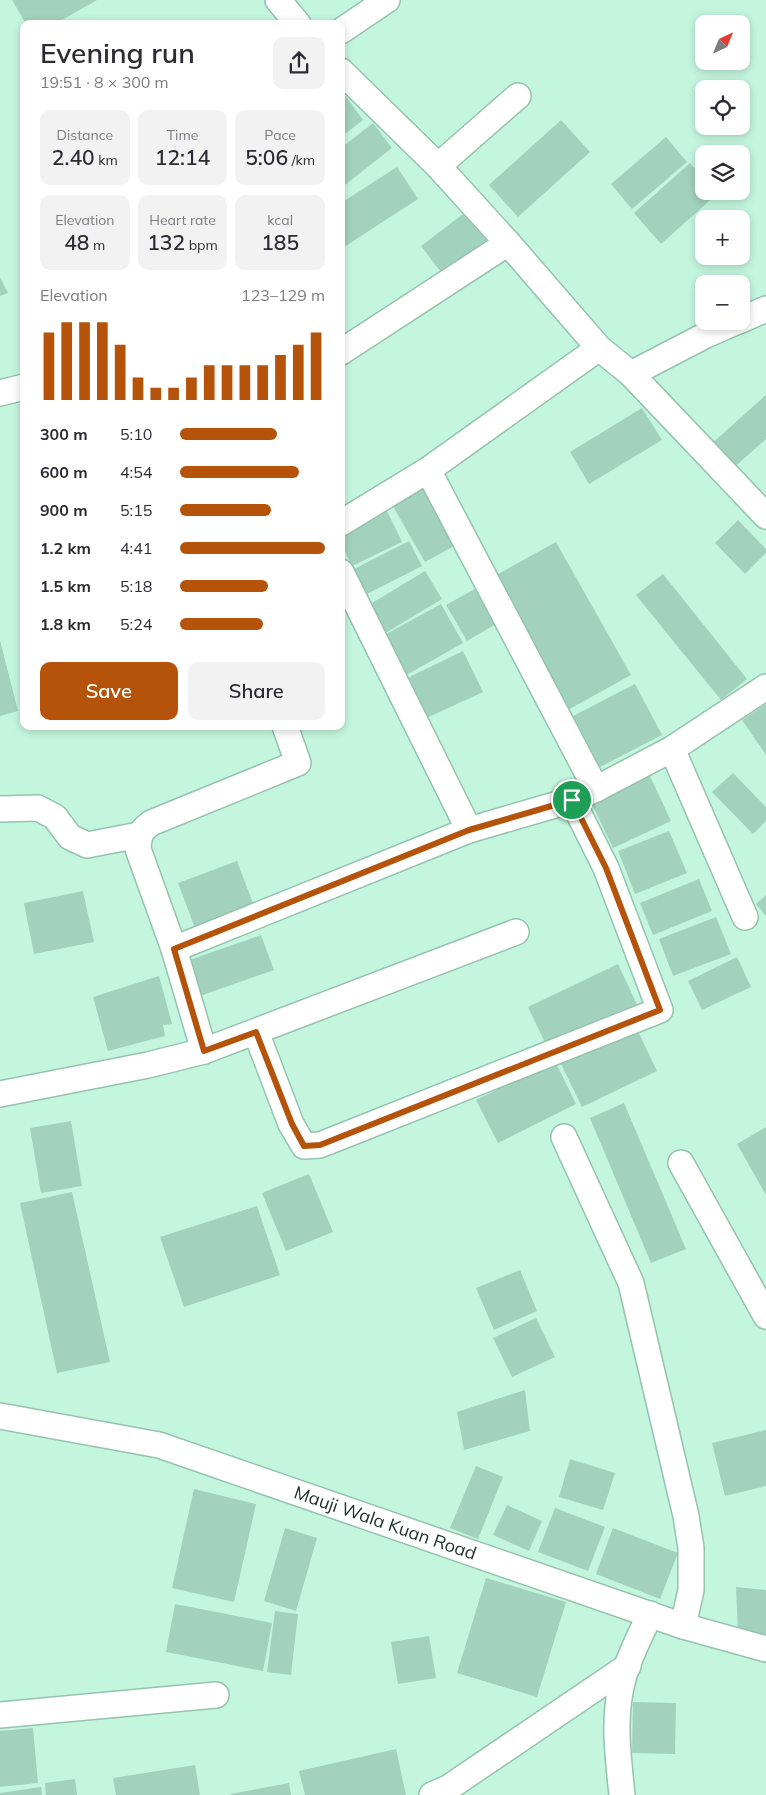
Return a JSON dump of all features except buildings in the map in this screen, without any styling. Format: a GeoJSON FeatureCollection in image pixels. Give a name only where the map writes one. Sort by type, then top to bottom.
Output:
{"type":"FeatureCollection","features":[{"type":"Feature","properties":{"kind":"street"},"geometry":{"type":"LineString","coordinates":[[278,0],[295,20]]}},
{"type":"Feature","properties":{"kind":"street"},"geometry":{"type":"LineString","coordinates":[[345,28],[387,0]]}},
{"type":"Feature","properties":{"kind":"street"},"geometry":{"type":"LineString","coordinates":[[345,75],[438,166],[599,348],[631,374],[766,516]]}},
{"type":"Feature","properties":{"kind":"street"},"geometry":{"type":"LineString","coordinates":[[438,166],[518,96]]}},
{"type":"Feature","properties":{"kind":"street"},"geometry":{"type":"LineString","coordinates":[[345,349],[508,243]]}},
{"type":"Feature","properties":{"kind":"street"},"geometry":{"type":"LineString","coordinates":[[750,316],[766,309]]}},
{"type":"Feature","properties":{"kind":"street"},"geometry":{"type":"LineString","coordinates":[[631,374],[717,330]]}},
{"type":"Feature","properties":{"kind":"street"},"geometry":{"type":"LineString","coordinates":[[345,521],[428,470],[599,348]]}},
{"type":"Feature","properties":{"kind":"street"},"geometry":{"type":"LineString","coordinates":[[0,393],[20,388]]}},
{"type":"Feature","properties":{"kind":"street"},"geometry":{"type":"LineString","coordinates":[[428,470],[596,789]]}},
{"type":"Feature","properties":{"kind":"street"},"geometry":{"type":"LineString","coordinates":[[345,580],[469,830]]}},
{"type":"Feature","properties":{"kind":"street"},"geometry":{"type":"LineString","coordinates":[[174,949],[469,830],[572,800],[672,750],[766,687]]}},
{"type":"Feature","properties":{"kind":"street"},"geometry":{"type":"LineString","coordinates":[[204,1051],[174,949],[138,849],[139,835],[151,823],[298,763],[286,730]]}},
{"type":"Feature","properties":{"kind":"street"},"geometry":{"type":"LineString","coordinates":[[672,750],[745,917]]}},
{"type":"Feature","properties":{"kind":"street"},"geometry":{"type":"LineString","coordinates":[[256,1032],[292,1124],[304,1146],[320,1145],[660,1010],[606,868],[572,800]]}},
{"type":"Feature","properties":{"kind":"street"},"geometry":{"type":"LineString","coordinates":[[0,809],[38,808],[56,817],[70,837],[87,845],[139,835]]}},
{"type":"Feature","properties":{"kind":"street"},"geometry":{"type":"LineString","coordinates":[[0,1094],[148,1065],[204,1051],[516,932]]}},
{"type":"Feature","properties":{"kind":"street"},"geometry":{"type":"LineString","coordinates":[[564,1137],[631,1283],[686,1516],[691,1548],[691,1590],[683,1626]]}},
{"type":"Feature","properties":{"kind":"street"},"geometry":{"type":"LineString","coordinates":[[681,1163],[766,1316]]}},
{"type":"Feature","properties":{"kind":"street","name":"Mauji Wala Kuan Road"},"geometry":{"type":"LineString","coordinates":[[0,1416],[159,1445],[683,1626],[766,1648]]}},
{"type":"Feature","properties":{"kind":"street"},"geometry":{"type":"LineString","coordinates":[[622,1795],[616,1731],[618,1704],[624,1674],[650,1614]]}},
{"type":"Feature","properties":{"kind":"street"},"geometry":{"type":"LineString","coordinates":[[432,1795],[448,1788],[628,1666]]}},
{"type":"Feature","properties":{"kind":"street"},"geometry":{"type":"LineString","coordinates":[[0,1715],[216,1695]]}},
{"type":"Feature","properties":{"kind":"route"},"geometry":{"type":"LineString","coordinates":[[572,800],[606,868],[660,1010],[320,1145],[304,1146],[292,1124],[256,1032],[204,1051],[174,949],[469,830],[572,800]]}}]}
